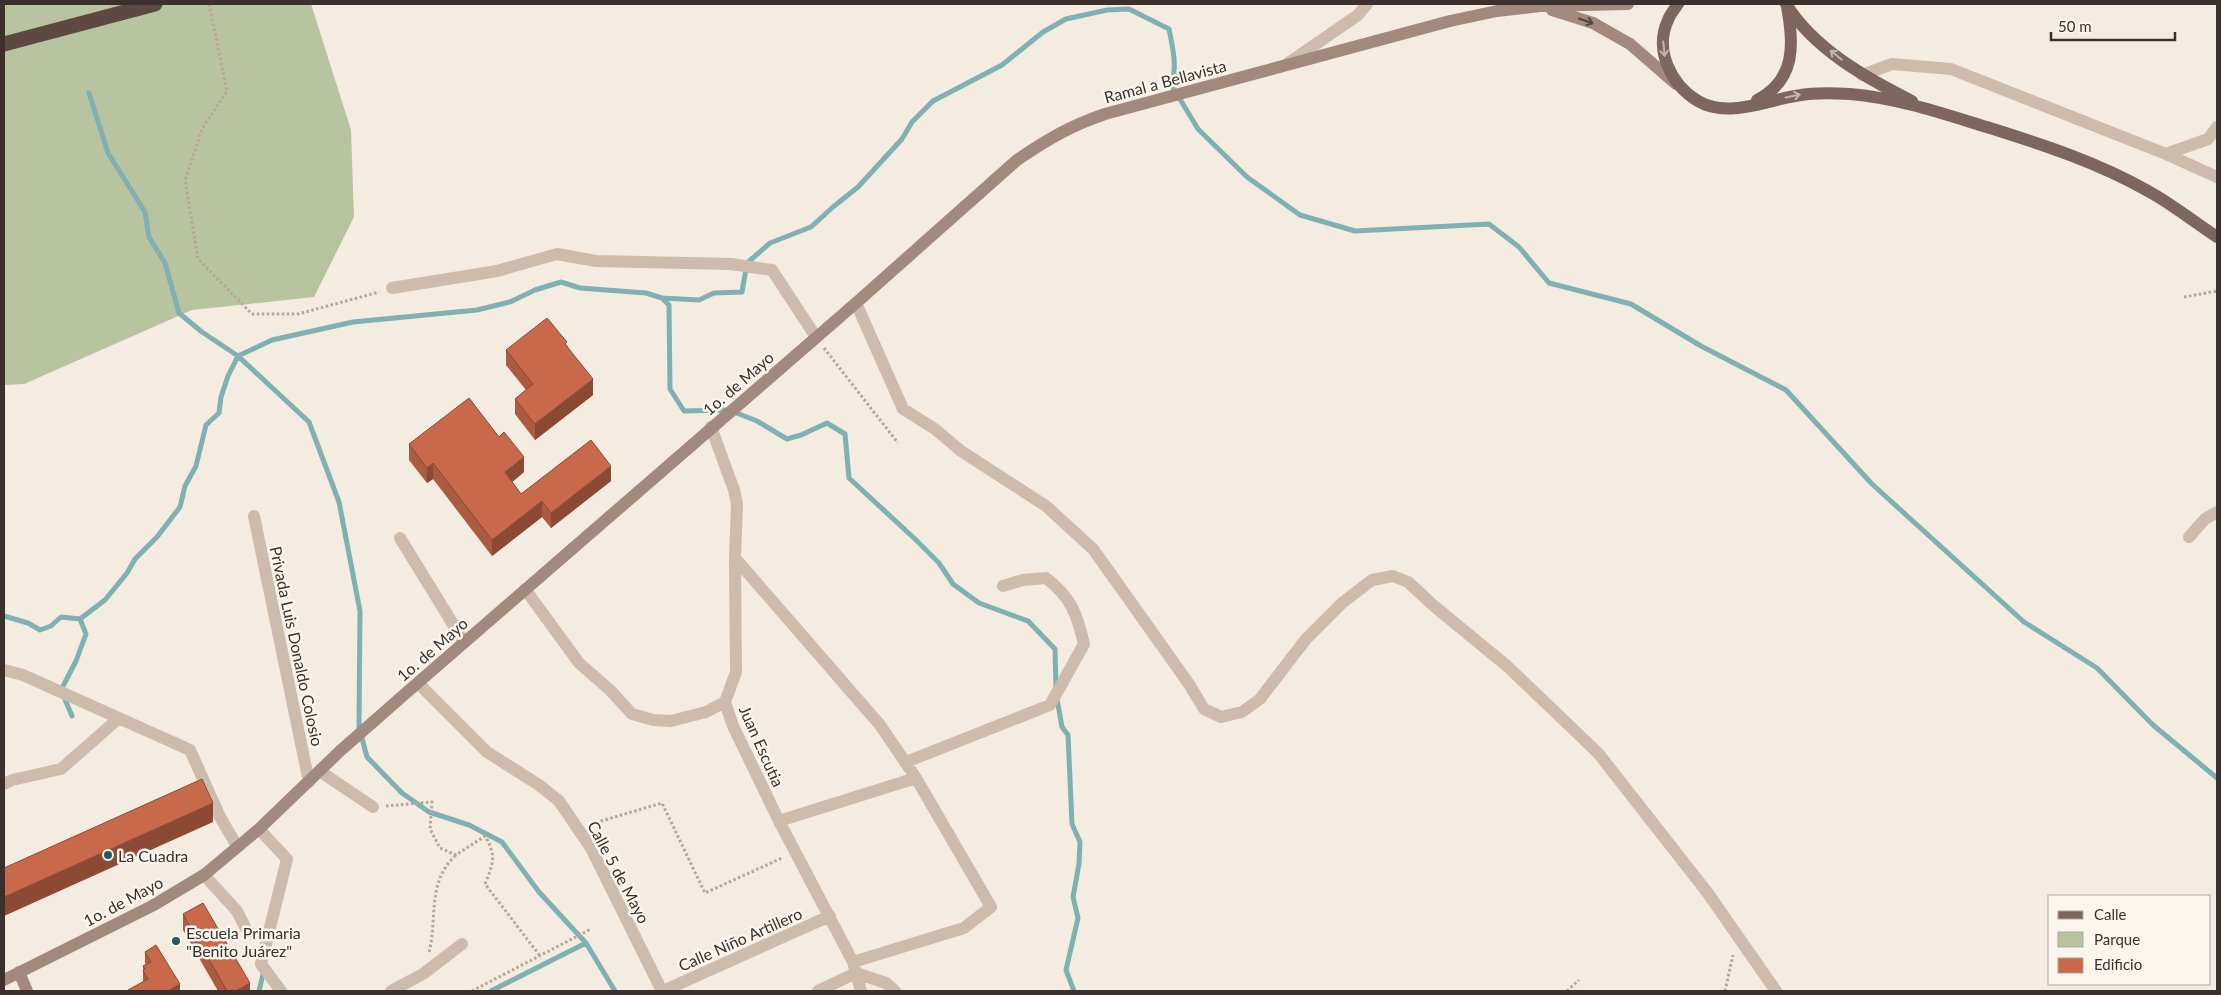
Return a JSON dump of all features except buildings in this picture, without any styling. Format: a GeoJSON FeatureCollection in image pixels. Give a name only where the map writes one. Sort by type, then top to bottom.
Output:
{"type":"FeatureCollection","features":[{"type":"Feature","properties":{"kind":"highway"},"geometry":{"type":"LineString","coordinates":[[4,44],[155,4]]}},
{"type":"Feature","properties":{"kind":"main road"},"geometry":{"type":"LineString","coordinates":[[1678,4],[1667,21],[1663,44],[1667,68],[1680,88],[1699,102],[1722,108],[1746,106],[1802,94],[1829,93],[1852,94],[1923,107],[2050,148],[2099,167],[2148,191],[2217,237]]}},
{"type":"Feature","properties":{"kind":"main road"},"geometry":{"type":"LineString","coordinates":[[1746,106],[1767,95],[1783,77],[1791,55],[1792,32],[1785,5]]}},
{"type":"Feature","properties":{"kind":"main road"},"geometry":{"type":"LineString","coordinates":[[1785,5],[1810,32],[1862,75],[1923,107]]}},
{"type":"Feature","properties":{"kind":"street"},"geometry":{"type":"LineString","coordinates":[[1285,65],[1358,15],[1367,4]]}},
{"type":"Feature","properties":{"kind":"street","name":"Ramal a Bellavista"},"geometry":{"type":"LineString","coordinates":[[856,303],[1017,160],[1044,141],[1074,124],[1450,21],[1497,11],[1540,6],[1628,4]]}},
{"type":"Feature","properties":{"kind":"street"},"geometry":{"type":"LineString","coordinates":[[1540,6],[1593,23],[1630,44],[1680,88]]}},
{"type":"Feature","properties":{"kind":"street"},"geometry":{"type":"LineString","coordinates":[[1862,75],[1892,64],[1951,69],[2166,154],[2217,177]]}},
{"type":"Feature","properties":{"kind":"street"},"geometry":{"type":"LineString","coordinates":[[2166,154],[2208,139],[2217,127]]}},
{"type":"Feature","properties":{"kind":"street"},"geometry":{"type":"LineString","coordinates":[[392,288],[497,271],[557,254],[596,261],[731,264],[772,270],[816,338]]}},
{"type":"Feature","properties":{"kind":"street"},"geometry":{"type":"LineString","coordinates":[[856,303],[903,409],[936,430],[961,451],[1046,506],[1093,549],[1189,684],[1204,709],[1221,717],[1242,712],[1260,699],[1306,639],[1342,602],[1372,580],[1393,576],[1408,582],[1507,666],[1598,754],[1707,892],[1776,991]]}},
{"type":"Feature","properties":{"kind":"street","name":"1o. de Mayo"},"geometry":{"type":"LineString","coordinates":[[4,980],[152,906],[204,875],[259,829],[321,772],[339,752],[418,682],[856,303]]}},
{"type":"Feature","properties":{"kind":"street","name":"Juan Escutia"},"geometry":{"type":"LineString","coordinates":[[711,427],[734,490],[737,504],[735,558],[736,672],[725,702],[733,726],[794,852],[830,916],[855,968],[861,991]]}},
{"type":"Feature","properties":{"kind":"street"},"geometry":{"type":"LineString","coordinates":[[2189,537],[2204,519],[2217,512]]}},
{"type":"Feature","properties":{"kind":"street","name":"Privada Luis Donaldo Colosio"},"geometry":{"type":"LineString","coordinates":[[254,516],[309,782]]}},
{"type":"Feature","properties":{"kind":"street"},"geometry":{"type":"LineString","coordinates":[[400,538],[464,642]]}},
{"type":"Feature","properties":{"kind":"street"},"geometry":{"type":"LineString","coordinates":[[735,558],[880,725],[916,778],[991,907],[964,928],[855,968],[818,991]]}},
{"type":"Feature","properties":{"kind":"street"},"geometry":{"type":"LineString","coordinates":[[906,762],[1050,705],[1084,644],[1077,615],[1061,589],[1046,578],[1023,580],[1003,586]]}},
{"type":"Feature","properties":{"kind":"street"},"geometry":{"type":"LineString","coordinates":[[525,589],[579,663],[610,690],[632,714],[653,720],[671,721],[706,712],[725,702]]}},
{"type":"Feature","properties":{"kind":"street"},"geometry":{"type":"LineString","coordinates":[[4,670],[23,676],[190,750],[220,817],[237,846]]}},
{"type":"Feature","properties":{"kind":"street","name":"Calle 5 de Mayo"},"geometry":{"type":"LineString","coordinates":[[418,682],[487,752],[559,801],[591,848],[662,991]]}},
{"type":"Feature","properties":{"kind":"street"},"geometry":{"type":"LineString","coordinates":[[4,784],[12,780],[61,769],[118,719]]}},
{"type":"Feature","properties":{"kind":"street"},"geometry":{"type":"LineString","coordinates":[[321,772],[372,808]]}},
{"type":"Feature","properties":{"kind":"street"},"geometry":{"type":"LineString","coordinates":[[779,821],[916,778]]}},
{"type":"Feature","properties":{"kind":"street"},"geometry":{"type":"LineString","coordinates":[[259,829],[287,859],[261,964],[281,991]]}},
{"type":"Feature","properties":{"kind":"street"},"geometry":{"type":"LineString","coordinates":[[204,875],[237,911],[245,927]]}},
{"type":"Feature","properties":{"kind":"street","name":"Calle Niño Artillero"},"geometry":{"type":"LineString","coordinates":[[662,991],[830,916]]}},
{"type":"Feature","properties":{"kind":"street"},"geometry":{"type":"LineString","coordinates":[[391,991],[423,974],[462,944]]}},
{"type":"Feature","properties":{"kind":"street"},"geometry":{"type":"LineString","coordinates":[[855,968],[886,983],[894,991]]}},
{"type":"Feature","properties":{"kind":"street"},"geometry":{"type":"LineString","coordinates":[[19,972],[27,991]]}},
{"type":"Feature","properties":{"kind":"path"},"geometry":{"type":"LineString","coordinates":[[209,4],[216,29],[227,91],[202,129],[184,180],[198,259],[252,314],[298,314],[392,288]]}},
{"type":"Feature","properties":{"kind":"path"},"geometry":{"type":"LineString","coordinates":[[2184,297],[2217,291]]}},
{"type":"Feature","properties":{"kind":"path"},"geometry":{"type":"LineString","coordinates":[[816,338],[898,443]]}},
{"type":"Feature","properties":{"kind":"path"},"geometry":{"type":"LineString","coordinates":[[372,808],[432,802],[430,829],[440,848],[456,855]]}},
{"type":"Feature","properties":{"kind":"path"},"geometry":{"type":"LineString","coordinates":[[578,828],[662,803],[705,893],[794,852]]}},
{"type":"Feature","properties":{"kind":"path"},"geometry":{"type":"LineString","coordinates":[[423,974],[430,946],[433,900],[446,864],[485,836],[492,848],[493,863],[485,884],[540,956]]}},
{"type":"Feature","properties":{"kind":"path"},"geometry":{"type":"LineString","coordinates":[[472,991],[591,929]]}},
{"type":"Feature","properties":{"kind":"path"},"geometry":{"type":"LineString","coordinates":[[1725,991],[1738,935]]}},
{"type":"Feature","properties":{"kind":"path"},"geometry":{"type":"LineString","coordinates":[[1567,991],[1579,980]]}},
{"type":"Feature","properties":{"kind":"green space"},"geometry":{"type":"Polygon","coordinates":[[[4,4],[311,4],[351,130],[354,217],[314,297],[192,310],[24,384],[4,385],[4,4]]]}},
{"type":"Feature","properties":{"kind":"waterway"},"geometry":{"type":"LineString","coordinates":[[662,298],[699,300],[714,293],[742,292],[747,263],[770,243],[811,227],[858,187],[902,139],[912,122],[933,101],[1002,65],[1043,32],[1066,19],[1107,10],[1129,9],[1169,29],[1174,65],[1172,86],[1198,129],[1247,177],[1300,215],[1355,231],[1489,224],[1519,247],[1549,283],[1631,304],[1701,346],[1786,390],[1872,484],[2024,622],[2097,668],[2153,725],[2217,778]]}},
{"type":"Feature","properties":{"kind":"waterway"},"geometry":{"type":"LineString","coordinates":[[89,93],[108,153],[145,212],[149,237],[165,263],[179,313],[202,332],[238,356],[309,422],[339,502],[360,611],[359,727],[367,757],[402,793],[429,812],[469,825],[502,842],[539,892],[586,943],[615,991]]}},
{"type":"Feature","properties":{"kind":"waterway"},"geometry":{"type":"LineString","coordinates":[[4,616],[28,623],[40,630],[51,626],[61,617],[80,619],[105,600],[127,573],[135,559],[157,537],[180,507],[185,486],[196,466],[206,425],[219,413],[221,397],[228,376],[238,356],[272,340],[353,322],[477,310],[510,302],[535,290],[561,282],[580,288],[646,293],[662,298],[669,305],[670,389],[684,411],[729,410],[757,421],[787,439],[827,423],[845,434],[849,478],[939,563],[953,584],[979,603],[1028,621],[1055,649],[1056,688]]}},
{"type":"Feature","properties":{"kind":"waterway"},"geometry":{"type":"LineString","coordinates":[[72,716],[61,690],[76,661],[86,634],[80,619]]}},
{"type":"Feature","properties":{"kind":"waterway"},"geometry":{"type":"LineString","coordinates":[[1057,699],[1062,727],[1068,735],[1072,824],[1080,842],[1079,864],[1073,897],[1078,918],[1066,970],[1074,991]]}},
{"type":"Feature","properties":{"kind":"waterway"},"geometry":{"type":"LineString","coordinates":[[491,991],[586,943]]}},
{"type":"Feature","properties":{"kind":"waterway"},"geometry":{"type":"LineString","coordinates":[[259,991],[264,970]]}},
{"type":"Feature","properties":{"kind":"place","name":"La Cuadra"},"geometry":{"type":"Point","coordinates":[108,855]}},
{"type":"Feature","properties":{"kind":"place","name":"Escuela Primaria \"Benito Juárez\""},"geometry":{"type":"Point","coordinates":[176,941]}}]}
